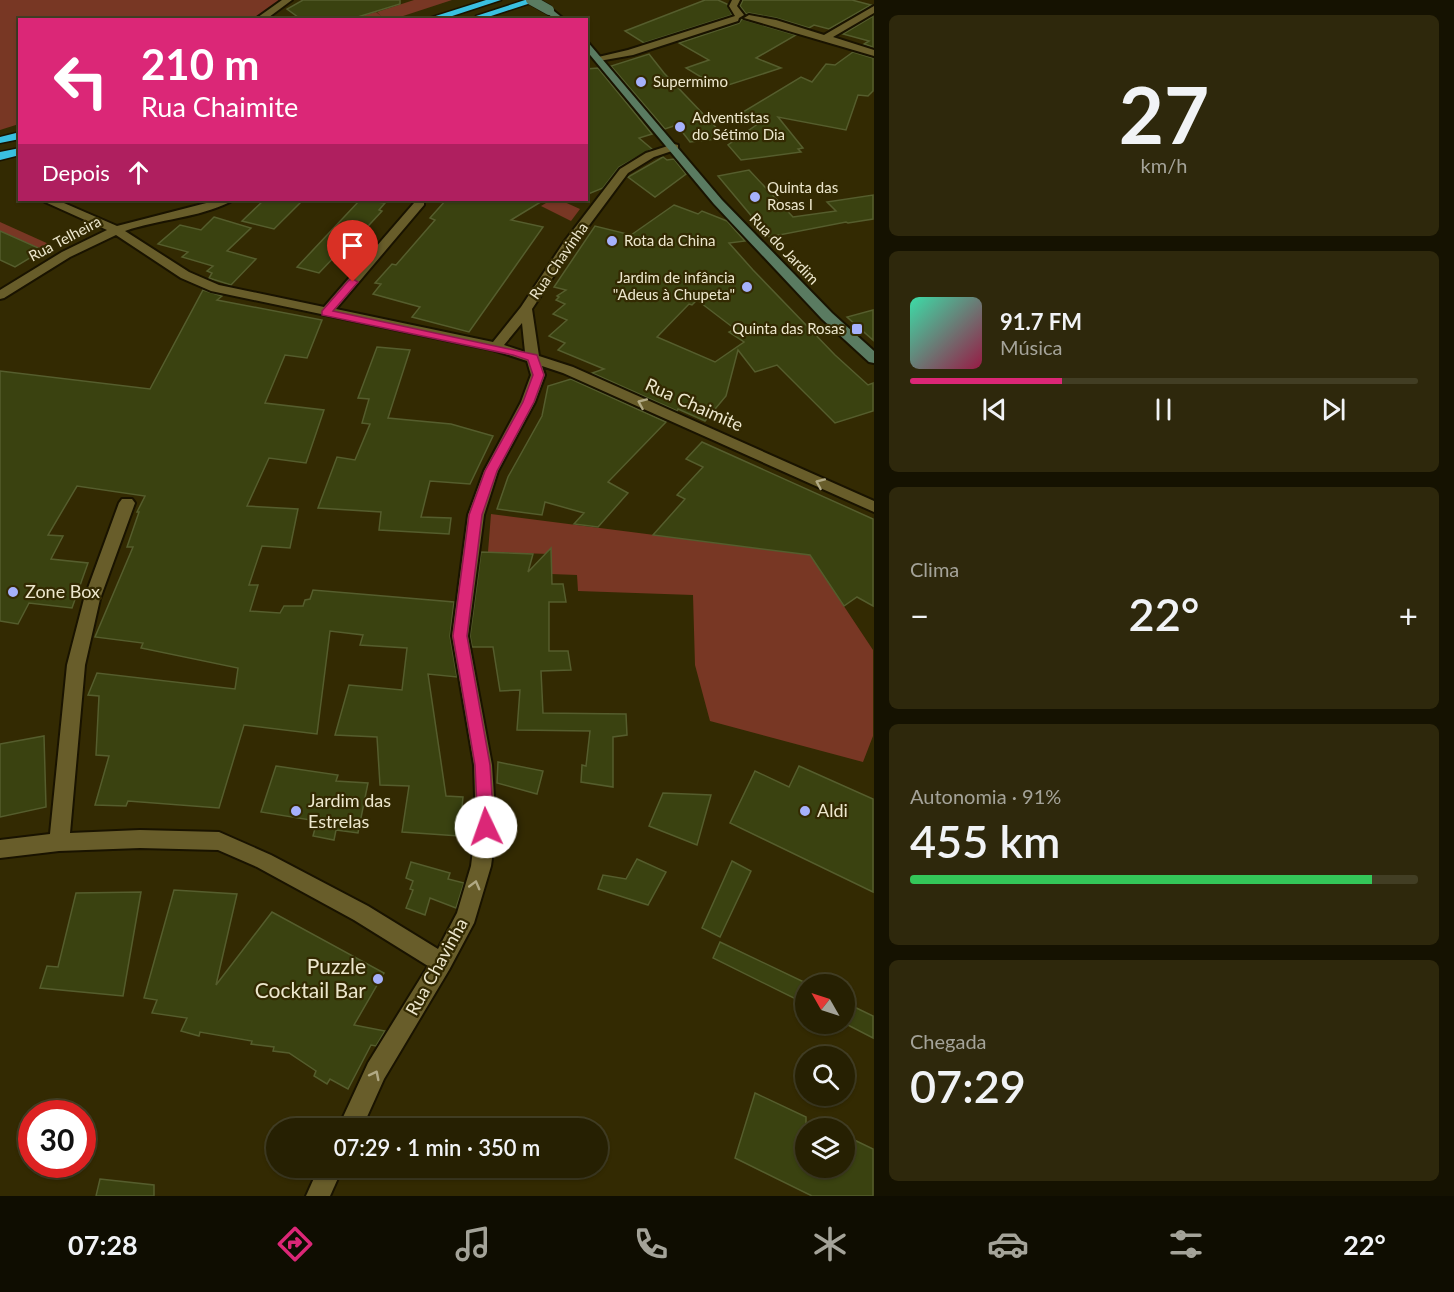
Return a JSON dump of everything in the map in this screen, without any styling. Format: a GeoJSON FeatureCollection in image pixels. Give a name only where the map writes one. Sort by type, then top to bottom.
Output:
{"type":"FeatureCollection","features":[{"type":"Feature","properties":{"kind":"highway"},"geometry":{"type":"LineString","coordinates":[[435,18],[496,0]]}},
{"type":"Feature","properties":{"kind":"highway"},"geometry":{"type":"LineString","coordinates":[[475,18],[535,0]]}},
{"type":"Feature","properties":{"kind":"highway"},"geometry":{"type":"LineString","coordinates":[[0,140],[18,136]]}},
{"type":"Feature","properties":{"kind":"highway"},"geometry":{"type":"LineString","coordinates":[[0,156],[18,152]]}},
{"type":"Feature","properties":{"kind":"main road"},"geometry":{"type":"LineString","coordinates":[[531,0],[559,18]]}},
{"type":"Feature","properties":{"kind":"main road","name":"Rua do Jardim"},"geometry":{"type":"LineString","coordinates":[[588,45],[710,192],[754,241],[873,359]]}},
{"type":"Feature","properties":{"kind":"street"},"geometry":{"type":"LineString","coordinates":[[261,18],[288,0]]}},
{"type":"Feature","properties":{"kind":"street"},"geometry":{"type":"LineString","coordinates":[[736,0],[733,6],[736,17],[743,21],[749,18],[773,22],[873,53]]}},
{"type":"Feature","properties":{"kind":"street"},"geometry":{"type":"LineString","coordinates":[[825,38],[873,9]]}},
{"type":"Feature","properties":{"kind":"street"},"geometry":{"type":"LineString","coordinates":[[599,58],[630,53],[736,17]]}},
{"type":"Feature","properties":{"kind":"street","name":"Rua Chavinha"},"geometry":{"type":"LineString","coordinates":[[496,347],[526,309],[568,245],[624,171],[650,156],[674,147]]}},
{"type":"Feature","properties":{"kind":"street","name":"Rua Chaimite"},"geometry":{"type":"LineString","coordinates":[[50,201],[116,230],[185,275],[215,288],[496,347],[533,358],[568,370],[873,507]]}},
{"type":"Feature","properties":{"kind":"street","name":"Rua Telheira"},"geometry":{"type":"LineString","coordinates":[[0,295],[72,251],[116,230],[138,222],[222,201]]}},
{"type":"Feature","properties":{"kind":"street"},"geometry":{"type":"LineString","coordinates":[[326,313],[420,201]]}},
{"type":"Feature","properties":{"kind":"street"},"geometry":{"type":"LineString","coordinates":[[0,280],[12,287]]}},
{"type":"Feature","properties":{"kind":"street","name":"Rua Chavinha"},"geometry":{"type":"LineString","coordinates":[[355,1118],[376,1071],[442,963],[467,916],[481,866],[486,827],[483,765],[460,636],[476,515],[491,471],[532,393],[538,375],[533,358],[526,309]]}},
{"type":"Feature","properties":{"kind":"street"},"geometry":{"type":"LineString","coordinates":[[59,842],[76,665],[92,599],[127,503]]}},
{"type":"Feature","properties":{"kind":"street"},"geometry":{"type":"LineString","coordinates":[[0,849],[59,842],[140,839],[219,841],[264,861],[361,913],[442,963]]}},
{"type":"Feature","properties":{"kind":"street"},"geometry":{"type":"LineString","coordinates":[[318,1196],[326,1178]]}},
{"type":"Feature","properties":{"kind":"shaded area"},"geometry":{"type":"Polygon","coordinates":[[[0,0],[281,0],[254,18],[18,18],[18,124],[0,130],[0,0]]]}},
{"type":"Feature","properties":{"kind":"shaded area"},"geometry":{"type":"Polygon","coordinates":[[[414,0],[452,0],[397,18],[355,18],[376,12],[381,16],[377,12],[414,0]]]}},
{"type":"Feature","properties":{"kind":"shaded area"},"geometry":{"type":"Polygon","coordinates":[[[549,201],[562,201],[580,209],[571,221],[541,206],[549,201]]]}},
{"type":"Feature","properties":{"kind":"shaded area"},"geometry":{"type":"Polygon","coordinates":[[[0,222],[51,245],[43,250],[0,231],[0,222]]]}},
{"type":"Feature","properties":{"kind":"shaded area"},"geometry":{"type":"Polygon","coordinates":[[[491,514],[810,555],[873,650],[873,736],[863,762],[710,721],[695,665],[693,595],[578,591],[577,575],[551,574],[551,554],[488,552],[491,514]]]}},
{"type":"Feature","properties":{"kind":"building"},"geometry":{"type":"Polygon","coordinates":[[[303,0],[400,0],[400,4],[354,18],[299,18],[287,9],[303,0]]]}},
{"type":"Feature","properties":{"kind":"building"},"geometry":{"type":"Polygon","coordinates":[[[705,0],[718,0],[727,4],[732,15],[644,43],[625,31],[705,0]]]}},
{"type":"Feature","properties":{"kind":"building"},"geometry":{"type":"Polygon","coordinates":[[[743,0],[852,0],[871,5],[829,29],[814,25],[809,28],[776,18],[746,14],[740,6],[743,0]]]}},
{"type":"Feature","properties":{"kind":"building"},"geometry":{"type":"Polygon","coordinates":[[[873,16],[873,47],[864,44],[869,41],[843,34],[873,16]]]}},
{"type":"Feature","properties":{"kind":"building"},"geometry":{"type":"Polygon","coordinates":[[[742,19],[796,35],[756,58],[781,68],[719,88],[686,68],[709,60],[679,43],[739,23],[742,19]]]}},
{"type":"Feature","properties":{"kind":"building"},"geometry":{"type":"Polygon","coordinates":[[[853,52],[873,58],[873,91],[868,96],[858,95],[846,130],[778,117],[803,148],[798,149],[801,152],[741,160],[728,145],[759,123],[743,112],[801,77],[812,82],[826,64],[835,65],[853,52]]]}},
{"type":"Feature","properties":{"kind":"building"},"geometry":{"type":"Polygon","coordinates":[[[649,54],[726,138],[690,142],[677,125],[665,129],[611,66],[649,54]]]}},
{"type":"Feature","properties":{"kind":"building"},"geometry":{"type":"Polygon","coordinates":[[[598,68],[652,134],[639,138],[652,149],[619,167],[603,188],[588,194],[588,69],[598,68]]]}},
{"type":"Feature","properties":{"kind":"building"},"geometry":{"type":"Polygon","coordinates":[[[663,157],[667,160],[674,159],[686,174],[655,197],[628,177],[663,157]]]}},
{"type":"Feature","properties":{"kind":"building"},"geometry":{"type":"Polygon","coordinates":[[[749,170],[793,217],[836,211],[827,202],[873,195],[873,219],[769,237],[718,176],[749,170]]]}},
{"type":"Feature","properties":{"kind":"building"},"geometry":{"type":"Polygon","coordinates":[[[263,201],[302,201],[274,229],[242,221],[263,201]]]}},
{"type":"Feature","properties":{"kind":"building"},"geometry":{"type":"Polygon","coordinates":[[[359,201],[385,203],[379,210],[382,211],[359,236],[355,235],[319,273],[297,267],[359,201]]]}},
{"type":"Feature","properties":{"kind":"building"},"geometry":{"type":"Polygon","coordinates":[[[445,201],[542,201],[511,220],[543,227],[469,332],[412,317],[420,307],[373,294],[381,284],[375,283],[392,264],[396,265],[435,220],[430,218],[445,201]]]}},
{"type":"Feature","properties":{"kind":"building"},"geometry":{"type":"Polygon","coordinates":[[[674,205],[698,214],[702,211],[727,221],[745,241],[729,243],[753,270],[835,355],[868,385],[873,383],[873,411],[835,423],[777,365],[755,372],[738,350],[726,396],[705,421],[592,373],[604,369],[558,350],[565,343],[549,336],[567,320],[553,314],[565,304],[556,300],[559,297],[557,296],[566,290],[554,287],[595,226],[631,235],[674,205]],[[697,300],[692,305],[689,304],[657,337],[715,362],[744,342],[729,332],[735,329],[697,300]]]}},
{"type":"Feature","properties":{"kind":"building"},"geometry":{"type":"Polygon","coordinates":[[[214,217],[251,228],[227,251],[256,259],[231,285],[209,278],[212,273],[207,271],[213,266],[182,257],[188,252],[158,244],[180,225],[201,230],[214,217]]]}},
{"type":"Feature","properties":{"kind":"building"},"geometry":{"type":"Polygon","coordinates":[[[0,231],[43,250],[15,267],[0,260],[0,231]]]}},
{"type":"Feature","properties":{"kind":"building"},"geometry":{"type":"Polygon","coordinates":[[[203,290],[222,296],[217,300],[322,320],[307,358],[285,355],[265,403],[324,410],[306,463],[269,458],[247,506],[298,509],[290,548],[262,546],[249,585],[258,585],[250,611],[280,613],[284,606],[303,606],[305,600],[310,599],[313,590],[454,602],[450,636],[457,677],[428,674],[446,796],[463,797],[459,836],[402,832],[409,786],[380,785],[377,737],[335,735],[349,685],[402,690],[407,648],[360,645],[363,635],[330,631],[317,734],[244,725],[219,808],[128,801],[126,806],[95,805],[109,756],[96,755],[99,696],[88,695],[97,673],[235,689],[238,668],[141,648],[143,643],[95,637],[133,547],[127,547],[139,512],[137,512],[145,496],[77,486],[48,535],[63,536],[51,559],[88,563],[72,608],[29,603],[18,624],[0,621],[0,371],[150,389],[203,290]]]}},
{"type":"Feature","properties":{"kind":"building"},"geometry":{"type":"Polygon","coordinates":[[[873,310],[873,340],[847,317],[873,310]]]}},
{"type":"Feature","properties":{"kind":"building"},"geometry":{"type":"Polygon","coordinates":[[[377,347],[410,350],[388,418],[451,424],[493,436],[470,484],[430,481],[421,517],[451,518],[449,534],[379,530],[381,512],[318,508],[337,457],[355,460],[370,424],[362,423],[369,399],[358,398],[377,347]]]}},
{"type":"Feature","properties":{"kind":"building"},"geometry":{"type":"Polygon","coordinates":[[[571,379],[666,422],[608,482],[628,493],[598,527],[574,524],[584,513],[545,502],[542,515],[497,509],[508,477],[542,416],[548,386],[571,379]]]}},
{"type":"Feature","properties":{"kind":"building"},"geometry":{"type":"Polygon","coordinates":[[[702,442],[873,519],[873,606],[857,597],[844,606],[810,555],[653,535],[685,499],[677,495],[703,467],[686,459],[702,442]]]}},
{"type":"Feature","properties":{"kind":"building"},"geometry":{"type":"Polygon","coordinates":[[[551,548],[552,584],[563,584],[566,602],[549,602],[549,651],[568,651],[571,670],[541,671],[543,713],[626,714],[627,735],[613,737],[613,787],[581,782],[582,765],[586,766],[590,731],[517,730],[520,690],[500,691],[493,647],[472,647],[470,636],[481,552],[533,554],[528,572],[551,548]]]}},
{"type":"Feature","properties":{"kind":"building"},"geometry":{"type":"Polygon","coordinates":[[[44,736],[46,807],[0,817],[0,744],[44,736]]]}},
{"type":"Feature","properties":{"kind":"building"},"geometry":{"type":"Polygon","coordinates":[[[498,762],[543,771],[537,794],[497,783],[498,762]]]}},
{"type":"Feature","properties":{"kind":"building","name":"Jardim das Estrelas"},"geometry":{"type":"Polygon","coordinates":[[[276,766],[338,775],[336,781],[368,783],[358,833],[336,830],[334,840],[313,836],[317,821],[261,812],[276,766]]]}},
{"type":"Feature","properties":{"kind":"building","name":"Aldi"},"geometry":{"type":"Polygon","coordinates":[[[799,766],[873,799],[873,892],[730,823],[755,771],[789,787],[799,766]]]}},
{"type":"Feature","properties":{"kind":"building"},"geometry":{"type":"Polygon","coordinates":[[[663,793],[711,795],[697,845],[649,826],[663,793]]]}},
{"type":"Feature","properties":{"kind":"building"},"geometry":{"type":"Polygon","coordinates":[[[637,859],[666,872],[648,905],[598,889],[603,875],[626,879],[637,859]]]}},
{"type":"Feature","properties":{"kind":"building"},"geometry":{"type":"Polygon","coordinates":[[[732,861],[751,871],[720,937],[702,928],[732,861]]]}},
{"type":"Feature","properties":{"kind":"building"},"geometry":{"type":"Polygon","coordinates":[[[411,862],[450,873],[448,879],[464,883],[456,908],[430,898],[425,915],[406,908],[413,890],[410,889],[413,881],[406,878],[411,862]]]}},
{"type":"Feature","properties":{"kind":"building"},"geometry":{"type":"Polygon","coordinates":[[[174,890],[237,894],[216,985],[272,912],[384,973],[354,1025],[385,1031],[376,1046],[371,1045],[348,1089],[330,1079],[327,1084],[314,1076],[316,1071],[289,1053],[273,1051],[274,1047],[200,1032],[199,1036],[181,1031],[187,1018],[152,1013],[157,1000],[144,998],[174,890]]]}},
{"type":"Feature","properties":{"kind":"building"},"geometry":{"type":"Polygon","coordinates":[[[141,892],[123,996],[40,988],[47,966],[58,967],[76,893],[141,892]]]}},
{"type":"Feature","properties":{"kind":"building"},"geometry":{"type":"Polygon","coordinates":[[[720,942],[795,978],[795,999],[713,958],[720,942]]]}},
{"type":"Feature","properties":{"kind":"building"},"geometry":{"type":"Polygon","coordinates":[[[855,1007],[873,1016],[873,1038],[855,1029],[855,1007]]]}},
{"type":"Feature","properties":{"kind":"building"},"geometry":{"type":"Polygon","coordinates":[[[755,1093],[806,1117],[795,1118],[795,1178],[855,1178],[855,1140],[873,1149],[873,1196],[812,1196],[735,1158],[755,1093]]]}},
{"type":"Feature","properties":{"kind":"building"},"geometry":{"type":"Polygon","coordinates":[[[100,1179],[154,1185],[154,1196],[96,1196],[100,1179]]]}},
{"type":"Feature","properties":{"kind":"place","name":"Supermimo"},"geometry":{"type":"Point","coordinates":[641,82]}},
{"type":"Feature","properties":{"kind":"place","name":"Adventistas do Sétimo Dia"},"geometry":{"type":"Point","coordinates":[680,127]}},
{"type":"Feature","properties":{"kind":"place","name":"Quinta das Rosas I"},"geometry":{"type":"Point","coordinates":[755,197]}},
{"type":"Feature","properties":{"kind":"place","name":"Rota da China"},"geometry":{"type":"Point","coordinates":[612,241]}},
{"type":"Feature","properties":{"kind":"place","name":"Jardim de infância \"Adeus à Chupeta\""},"geometry":{"type":"Point","coordinates":[747,287]}},
{"type":"Feature","properties":{"kind":"place","name":"Quinta das Rosas"},"geometry":{"type":"Point","coordinates":[857,329]}},
{"type":"Feature","properties":{"kind":"place","name":"Zone Box"},"geometry":{"type":"Point","coordinates":[13,592]}},
{"type":"Feature","properties":{"kind":"place","name":"Jardim das Estrelas"},"geometry":{"type":"Point","coordinates":[296,811]}},
{"type":"Feature","properties":{"kind":"place","name":"Aldi"},"geometry":{"type":"Point","coordinates":[805,811]}},
{"type":"Feature","properties":{"kind":"place","name":"Puzzle Cocktail Bar"},"geometry":{"type":"Point","coordinates":[378,979]}},
{"type":"Feature","properties":{"kind":"route"},"geometry":{"type":"LineString","coordinates":[[353,282],[326,313],[514,352],[533,358],[538,375],[528,402],[491,471],[476,515],[460,636],[483,765],[486,827]]}}]}
